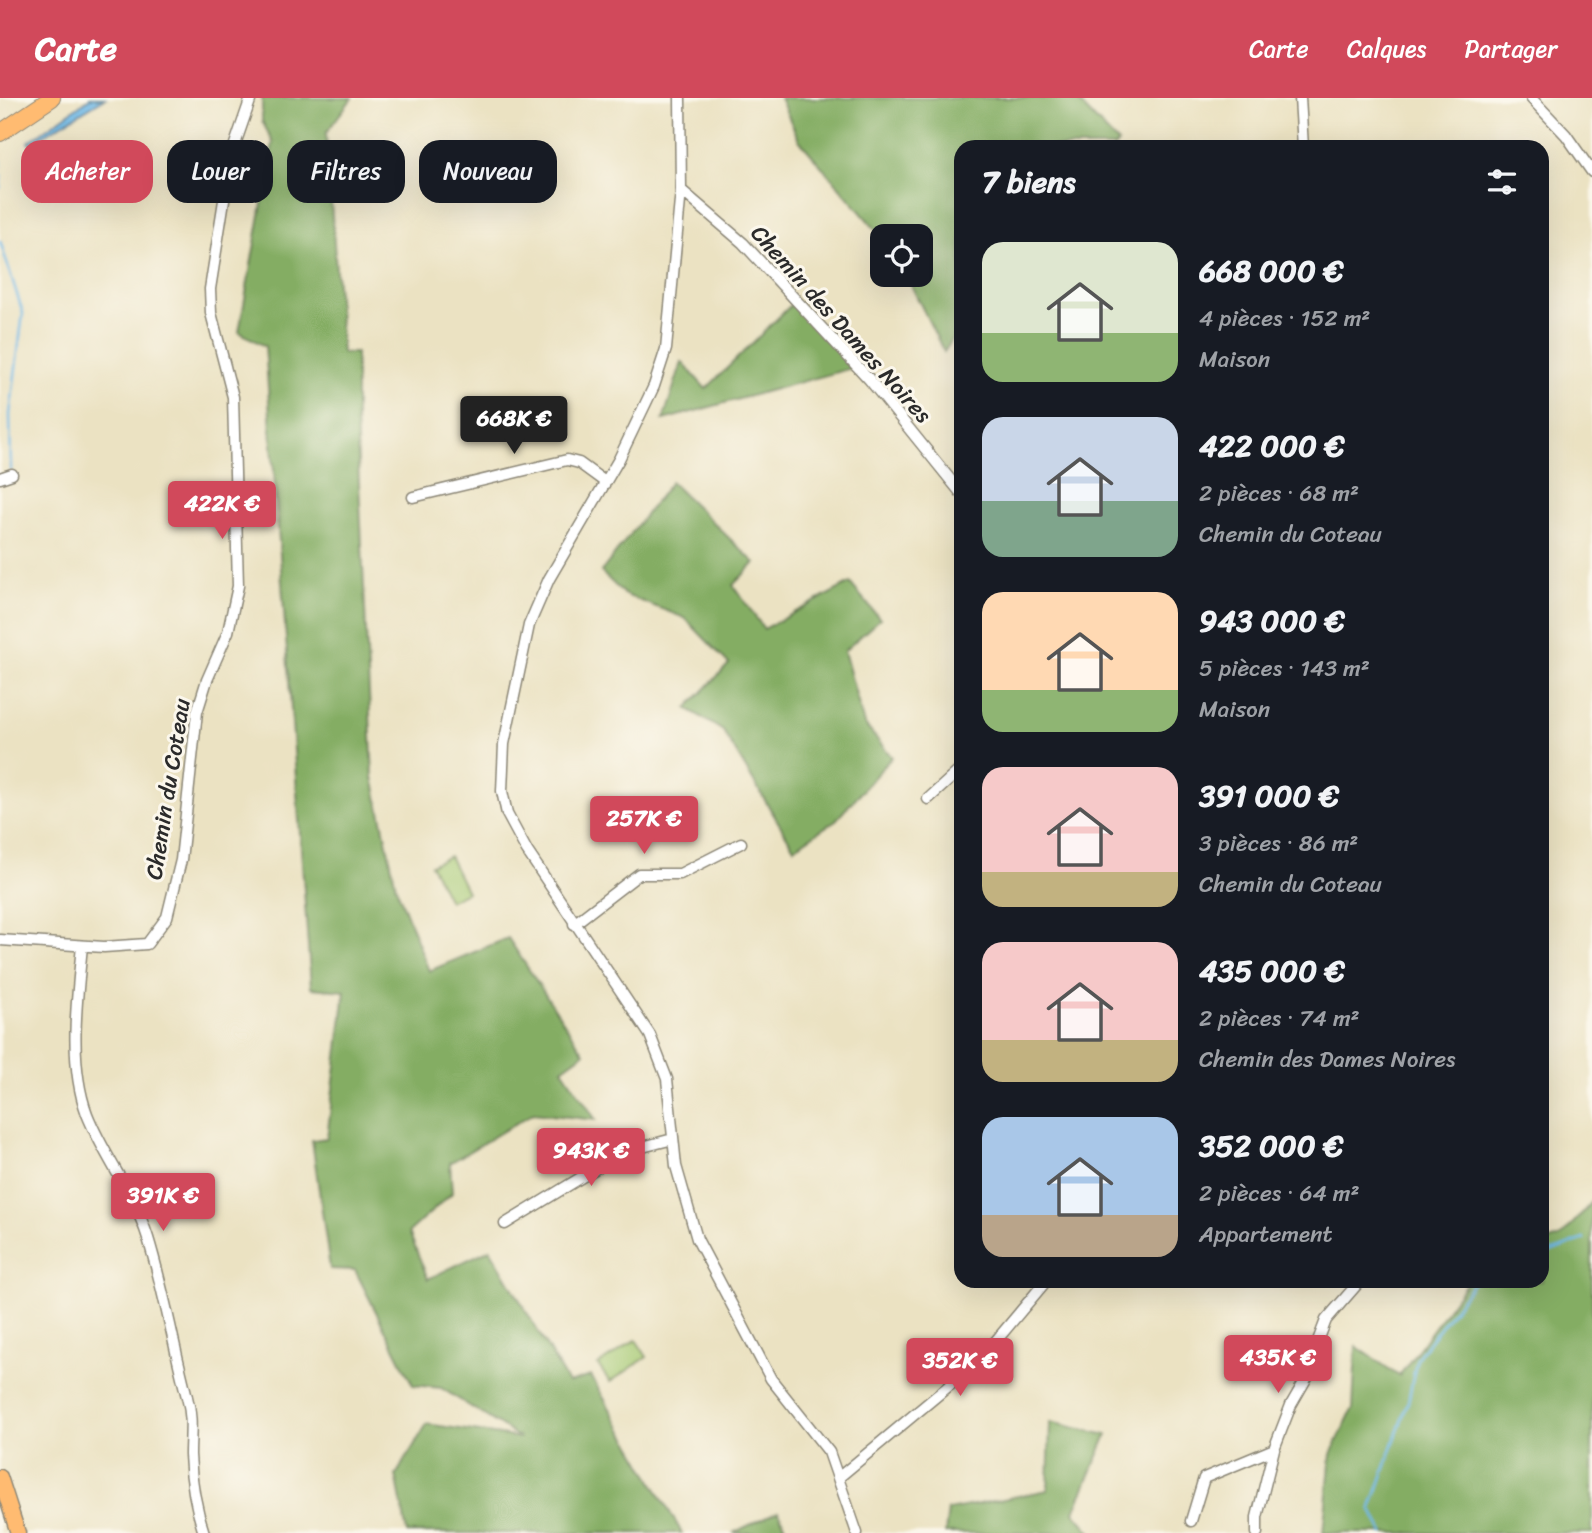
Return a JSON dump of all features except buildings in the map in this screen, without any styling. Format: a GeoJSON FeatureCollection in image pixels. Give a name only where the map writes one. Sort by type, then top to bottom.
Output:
{"type":"FeatureCollection","features":[{"type":"Feature","properties":{"kind":"highway"},"geometry":{"type":"LineString","coordinates":[[0,120],[33,98]]}},
{"type":"Feature","properties":{"kind":"highway"},"geometry":{"type":"LineString","coordinates":[[0,133],[52,98]]}},
{"type":"Feature","properties":{"kind":"main road"},"geometry":{"type":"LineString","coordinates":[[0,1477],[18,1533]]}},
{"type":"Feature","properties":{"kind":"street","name":"Chemin du Coteau"},"geometry":{"type":"LineString","coordinates":[[82,946],[126,947],[147,944],[167,917],[181,860],[197,712],[235,610],[238,586],[233,397],[211,313],[210,289],[231,156],[251,98]]}},
{"type":"Feature","properties":{"kind":"street"},"geometry":{"type":"LineString","coordinates":[[680,98],[681,190],[666,349],[654,386],[605,482],[549,579],[528,625],[501,764],[502,791],[507,814],[574,924],[642,1024],[663,1063],[673,1139],[688,1214],[706,1260],[771,1379],[819,1436],[833,1460],[857,1533]]}},
{"type":"Feature","properties":{"kind":"street"},"geometry":{"type":"LineString","coordinates":[[1300,98],[1303,140]]}},
{"type":"Feature","properties":{"kind":"street"},"geometry":{"type":"LineString","coordinates":[[1531,98],[1566,135],[1592,172]]}},
{"type":"Feature","properties":{"kind":"street","name":"Chemin des Dames Noires"},"geometry":{"type":"LineString","coordinates":[[681,190],[752,252],[869,379],[954,484]]}},
{"type":"Feature","properties":{"kind":"street"},"geometry":{"type":"LineString","coordinates":[[413,497],[567,460],[579,463],[605,482]]}},
{"type":"Feature","properties":{"kind":"street"},"geometry":{"type":"LineString","coordinates":[[0,478],[12,474]]}},
{"type":"Feature","properties":{"kind":"street"},"geometry":{"type":"LineString","coordinates":[[928,799],[954,775]]}},
{"type":"Feature","properties":{"kind":"street"},"geometry":{"type":"LineString","coordinates":[[574,924],[639,874],[680,874],[741,843]]}},
{"type":"Feature","properties":{"kind":"street"},"geometry":{"type":"LineString","coordinates":[[0,940],[82,946],[77,1055],[83,1100],[135,1203],[148,1238],[192,1418],[192,1478],[204,1533]]}},
{"type":"Feature","properties":{"kind":"street"},"geometry":{"type":"LineString","coordinates":[[505,1224],[623,1152],[673,1139]]}},
{"type":"Feature","properties":{"kind":"street"},"geometry":{"type":"LineString","coordinates":[[838,1478],[980,1360],[1040,1288]]}},
{"type":"Feature","properties":{"kind":"street"},"geometry":{"type":"LineString","coordinates":[[1257,1533],[1257,1517],[1274,1449],[1291,1405],[1314,1365],[1318,1341],[1326,1320],[1354,1288]]}},
{"type":"Feature","properties":{"kind":"street"},"geometry":{"type":"LineString","coordinates":[[1191,1521],[1204,1478],[1274,1449]]}},
{"type":"Feature","properties":{"kind":"green space"},"geometry":{"type":"Polygon","coordinates":[[[262,98],[352,98],[326,133],[327,140],[287,140],[287,203],[331,203],[342,353],[356,353],[356,419],[373,777],[396,887],[429,971],[508,938],[584,1053],[562,1069],[596,1120],[533,1113],[450,1163],[452,1193],[409,1232],[428,1279],[490,1249],[568,1383],[591,1376],[682,1533],[407,1533],[396,1475],[427,1424],[520,1438],[441,1388],[413,1385],[355,1270],[330,1269],[312,1140],[327,1138],[345,991],[311,988],[265,346],[239,332],[262,203],[273,203],[273,140],[262,121],[262,98]]]}},
{"type":"Feature","properties":{"kind":"green space"},"geometry":{"type":"Polygon","coordinates":[[[780,98],[1075,98],[1115,140],[954,140],[954,337],[944,352],[912,287],[933,287],[933,224],[871,224],[799,140],[780,98]]]}},
{"type":"Feature","properties":{"kind":"green space"},"geometry":{"type":"Polygon","coordinates":[[[793,303],[852,368],[663,420],[682,362],[706,389],[793,303]]]}},
{"type":"Feature","properties":{"kind":"green space"},"geometry":{"type":"Polygon","coordinates":[[[671,482],[755,563],[733,585],[764,629],[850,583],[880,619],[844,651],[864,724],[892,757],[836,820],[794,848],[723,731],[687,708],[729,664],[685,618],[625,595],[601,572],[671,482]]]}},
{"type":"Feature","properties":{"kind":"green space"},"geometry":{"type":"Polygon","coordinates":[[[449,856],[467,892],[449,901],[431,865],[449,856]]]}},
{"type":"Feature","properties":{"kind":"green space"},"geometry":{"type":"Polygon","coordinates":[[[1592,1202],[1592,1533],[1323,1533],[1331,1454],[1353,1408],[1356,1346],[1399,1376],[1463,1288],[1549,1288],[1549,1241],[1561,1237],[1592,1202]]]}},
{"type":"Feature","properties":{"kind":"green space"},"geometry":{"type":"Polygon","coordinates":[[[636,1340],[647,1357],[610,1382],[598,1365],[636,1340]]]}},
{"type":"Feature","properties":{"kind":"green space"},"geometry":{"type":"Polygon","coordinates":[[[1050,1422],[1107,1435],[1074,1512],[1092,1533],[945,1533],[948,1510],[1048,1490],[1050,1422]]]}},
{"type":"Feature","properties":{"kind":"green space"},"geometry":{"type":"Polygon","coordinates":[[[778,1511],[789,1533],[733,1533],[778,1511]]]}},
{"type":"Feature","properties":{"kind":"water"},"geometry":{"type":"Polygon","coordinates":[[[90,98],[105,98],[36,140],[31,140],[90,98]]]}},
{"type":"Feature","properties":{"kind":"waterway"},"geometry":{"type":"LineString","coordinates":[[0,151],[0,168]]}},
{"type":"Feature","properties":{"kind":"waterway"},"geometry":{"type":"LineString","coordinates":[[0,188],[1,175]]}},
{"type":"Feature","properties":{"kind":"waterway"},"geometry":{"type":"LineString","coordinates":[[0,241],[23,313],[10,414],[11,470]]}},
{"type":"Feature","properties":{"kind":"waterway"},"geometry":{"type":"LineString","coordinates":[[1549,1252],[1584,1239]]}},
{"type":"Feature","properties":{"kind":"waterway"},"geometry":{"type":"LineString","coordinates":[[1383,1533],[1371,1508],[1408,1402],[1417,1358],[1470,1288]]}}]}
